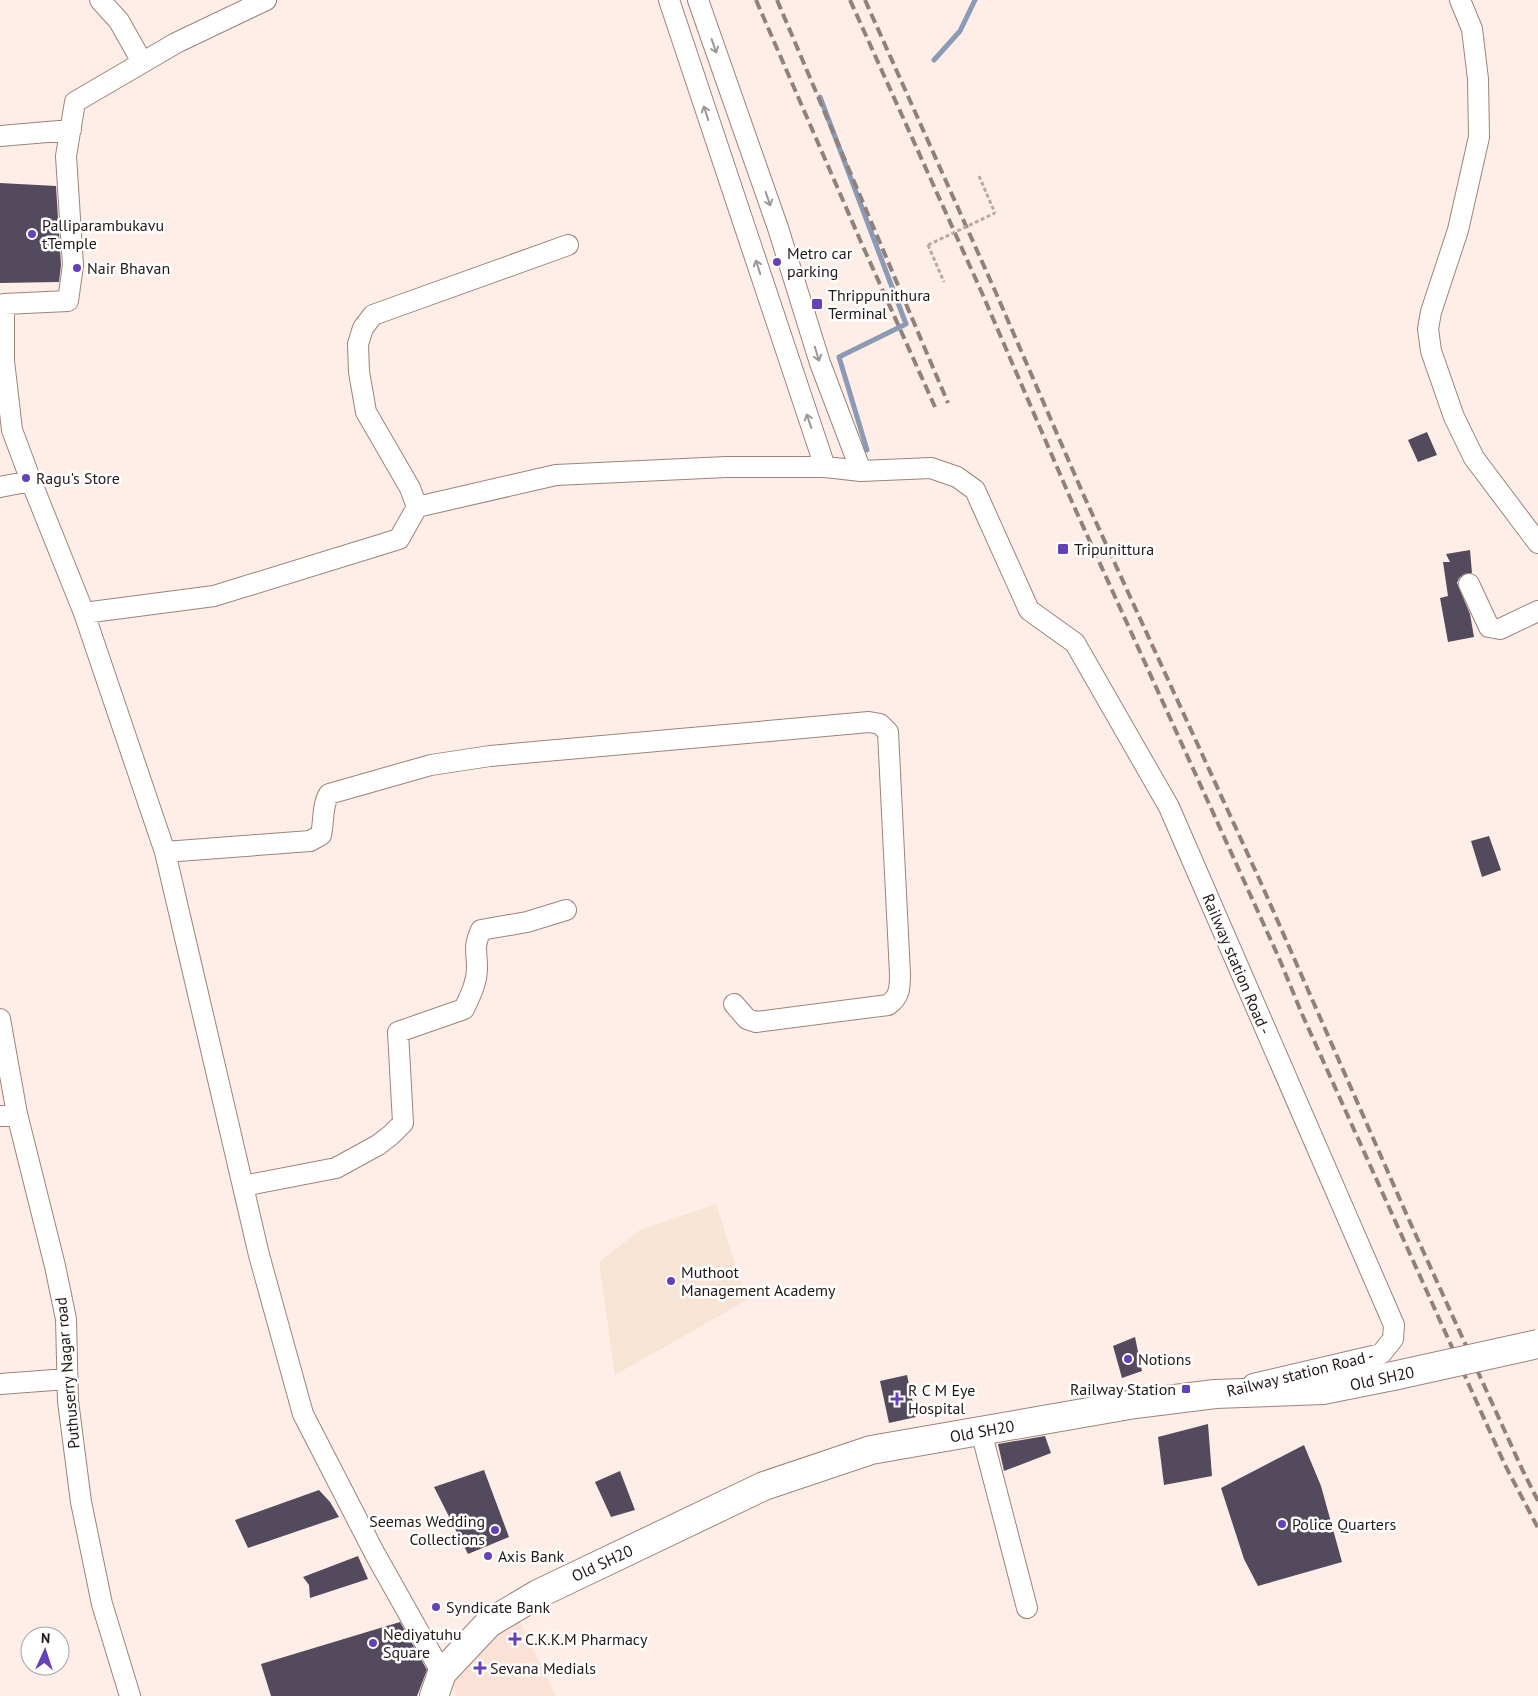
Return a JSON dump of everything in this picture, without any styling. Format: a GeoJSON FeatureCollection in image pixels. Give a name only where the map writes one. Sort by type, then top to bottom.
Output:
{"type":"FeatureCollection","features":[{"type":"Feature","properties":{"kind":"main road","name":"Old SH20"},"geometry":{"type":"LineString","coordinates":[[441,1688],[467,1646],[489,1623],[538,1594],[764,1486],[871,1450],[1135,1404],[1214,1394],[1323,1390],[1538,1344]]}},
{"type":"Feature","properties":{"kind":"street"},"geometry":{"type":"LineString","coordinates":[[100,0],[119,21],[142,62]]}},
{"type":"Feature","properties":{"kind":"street"},"geometry":{"type":"LineString","coordinates":[[266,0],[176,43],[75,102],[66,156],[73,265],[68,301],[2,305],[4,361],[12,430],[84,613],[165,852],[259,1256],[303,1414],[441,1688]]}},
{"type":"Feature","properties":{"kind":"street"},"geometry":{"type":"LineString","coordinates":[[668,0],[825,467]]}},
{"type":"Feature","properties":{"kind":"street"},"geometry":{"type":"LineString","coordinates":[[84,613],[214,596],[398,539],[417,507],[556,475],[726,466],[825,467],[861,471],[820,363],[778,228],[698,0]]}},
{"type":"Feature","properties":{"kind":"street"},"geometry":{"type":"LineString","coordinates":[[1460,0],[1472,29],[1478,79],[1479,137],[1458,230],[1431,312],[1428,329],[1431,350],[1454,417],[1474,458],[1538,543]]}},
{"type":"Feature","properties":{"kind":"street"},"geometry":{"type":"LineString","coordinates":[[0,136],[71,130]]}},
{"type":"Feature","properties":{"kind":"street"},"geometry":{"type":"LineString","coordinates":[[417,507],[410,488],[366,412],[359,372],[358,344],[363,328],[372,315],[568,245]]}},
{"type":"Feature","properties":{"kind":"street","name":"Railway station Road -"},"geometry":{"type":"LineString","coordinates":[[861,471],[931,468],[957,477],[975,490],[1029,610],[1075,643],[1169,807],[1394,1325],[1393,1339],[1381,1354],[1214,1394]]}},
{"type":"Feature","properties":{"kind":"street"},"geometry":{"type":"LineString","coordinates":[[0,487],[31,482]]}},
{"type":"Feature","properties":{"kind":"street"},"geometry":{"type":"LineString","coordinates":[[1469,584],[1489,627],[1500,629],[1538,611]]}},
{"type":"Feature","properties":{"kind":"street"},"geometry":{"type":"LineString","coordinates":[[165,852],[310,842],[321,835],[326,799],[329,794],[431,765],[499,755],[869,722],[880,724],[888,732],[900,974],[900,990],[895,1000],[888,1005],[756,1022],[747,1019],[734,1004]]}},
{"type":"Feature","properties":{"kind":"street"},"geometry":{"type":"LineString","coordinates":[[243,1186],[336,1168],[378,1145],[391,1135],[403,1123],[398,1032],[464,1009],[474,987],[477,969],[475,943],[481,930],[527,922],[566,910]]}},
{"type":"Feature","properties":{"kind":"street","name":"Puthuserry Nagar road"},"geometry":{"type":"LineString","coordinates":[[0,1019],[9,1115],[55,1266],[66,1319],[68,1401],[81,1502],[102,1604],[130,1696]]}},
{"type":"Feature","properties":{"kind":"street"},"geometry":{"type":"LineString","coordinates":[[0,1384],[67,1379]]}},
{"type":"Feature","properties":{"kind":"street"},"geometry":{"type":"LineString","coordinates":[[981,1431],[1027,1608]]}},
{"type":"Feature","properties":{"kind":"path"},"geometry":{"type":"LineString","coordinates":[[944,282],[928,244],[996,213],[978,176]]}},
{"type":"Feature","properties":{"kind":"shaded area","name":"Muthoot Management Academy"},"geometry":{"type":"Polygon","coordinates":[[[716,1204],[747,1300],[615,1375],[599,1262],[640,1230],[716,1204]]]}},
{"type":"Feature","properties":{"kind":"shaded area"},"geometry":{"type":"Polygon","coordinates":[[[517,1615],[556,1696],[457,1696],[451,1675],[517,1615]]]}},
{"type":"Feature","properties":{"kind":"building","name":"Palliparambukavu tTemple"},"geometry":{"type":"Polygon","coordinates":[[[0,183],[56,186],[61,265],[59,282],[0,283],[0,183]]]}},
{"type":"Feature","properties":{"kind":"building"},"geometry":{"type":"Polygon","coordinates":[[[1427,432],[1437,455],[1418,462],[1408,440],[1427,432]]]}},
{"type":"Feature","properties":{"kind":"building"},"geometry":{"type":"Polygon","coordinates":[[[1470,550],[1472,573],[1464,574],[1457,583],[1470,614],[1474,637],[1448,642],[1440,598],[1448,596],[1443,562],[1450,562],[1446,554],[1470,550]]]}},
{"type":"Feature","properties":{"kind":"building"},"geometry":{"type":"Polygon","coordinates":[[[1489,836],[1501,870],[1482,877],[1471,841],[1489,836]]]}},
{"type":"Feature","properties":{"kind":"building","name":"Notions"},"geometry":{"type":"Polygon","coordinates":[[[1135,1337],[1142,1371],[1122,1378],[1113,1346],[1135,1337]]]}},
{"type":"Feature","properties":{"kind":"building"},"geometry":{"type":"Polygon","coordinates":[[[907,1375],[916,1417],[889,1423],[880,1381],[907,1375]]]}},
{"type":"Feature","properties":{"kind":"building"},"geometry":{"type":"Polygon","coordinates":[[[1208,1424],[1212,1476],[1164,1485],[1158,1437],[1208,1424]]]}},
{"type":"Feature","properties":{"kind":"building"},"geometry":{"type":"Polygon","coordinates":[[[1045,1436],[1051,1453],[1004,1471],[998,1444],[1045,1436]]]}},
{"type":"Feature","properties":{"kind":"building","name":"Police Quarters"},"geometry":{"type":"Polygon","coordinates":[[[1304,1445],[1321,1486],[1342,1562],[1258,1586],[1244,1559],[1221,1488],[1304,1445]]]}},
{"type":"Feature","properties":{"kind":"building"},"geometry":{"type":"Polygon","coordinates":[[[484,1470],[509,1537],[468,1554],[434,1487],[484,1470]]]}},
{"type":"Feature","properties":{"kind":"building"},"geometry":{"type":"Polygon","coordinates":[[[620,1471],[635,1510],[611,1517],[595,1482],[620,1471]]]}},
{"type":"Feature","properties":{"kind":"building"},"geometry":{"type":"Polygon","coordinates":[[[319,1490],[330,1502],[339,1517],[248,1548],[235,1520],[319,1490]]]}},
{"type":"Feature","properties":{"kind":"building"},"geometry":{"type":"Polygon","coordinates":[[[358,1556],[368,1579],[310,1598],[309,1585],[303,1577],[358,1556]]]}},
{"type":"Feature","properties":{"kind":"building","name":"Nediyatuhu Square"},"geometry":{"type":"Polygon","coordinates":[[[400,1622],[427,1670],[417,1696],[271,1696],[261,1664],[400,1622]]]}},
{"type":"Feature","properties":{"kind":"waterway"},"geometry":{"type":"LineString","coordinates":[[934,60],[960,31],[975,0]]}},
{"type":"Feature","properties":{"kind":"waterway"},"geometry":{"type":"LineString","coordinates":[[820,97],[906,324],[839,357],[867,450]]}},
{"type":"Feature","properties":{"kind":"railway"},"geometry":{"type":"LineString","coordinates":[[756,0],[935,407]]}},
{"type":"Feature","properties":{"kind":"railway"},"geometry":{"type":"LineString","coordinates":[[777,0],[948,403]]}},
{"type":"Feature","properties":{"kind":"railway"},"geometry":{"type":"LineString","coordinates":[[850,0],[982,293],[1072,502],[1279,958],[1302,1014],[1505,1465],[1538,1528]]}},
{"type":"Feature","properties":{"kind":"railway"},"geometry":{"type":"LineString","coordinates":[[865,0],[1084,496],[1261,883],[1409,1220],[1538,1501]]}},
{"type":"Feature","properties":{"kind":"place","name":"Palliparambukavu tTemple"},"geometry":{"type":"Point","coordinates":[32,234]}},
{"type":"Feature","properties":{"kind":"place","name":"Metro car parking"},"geometry":{"type":"Point","coordinates":[777,262]}},
{"type":"Feature","properties":{"kind":"place","name":"Nair Bhavan"},"geometry":{"type":"Point","coordinates":[77,268]}},
{"type":"Feature","properties":{"kind":"place","name":"Thrippunithura Terminal"},"geometry":{"type":"Point","coordinates":[817,304]}},
{"type":"Feature","properties":{"kind":"place","name":"Ragu's Store"},"geometry":{"type":"Point","coordinates":[26,478]}},
{"type":"Feature","properties":{"kind":"place","name":"Tripunittura"},"geometry":{"type":"Point","coordinates":[1063,549]}},
{"type":"Feature","properties":{"kind":"place","name":"Muthoot Management Academy"},"geometry":{"type":"Point","coordinates":[671,1281]}},
{"type":"Feature","properties":{"kind":"place","name":"Notions"},"geometry":{"type":"Point","coordinates":[1128,1359]}},
{"type":"Feature","properties":{"kind":"place","name":"Railway Station"},"geometry":{"type":"Point","coordinates":[1186,1389]}},
{"type":"Feature","properties":{"kind":"place","name":"R C M Eye Hospital"},"geometry":{"type":"Point","coordinates":[897,1399]}},
{"type":"Feature","properties":{"kind":"place","name":"Police Quarters"},"geometry":{"type":"Point","coordinates":[1282,1524]}},
{"type":"Feature","properties":{"kind":"place","name":"Seemas Wedding Collections"},"geometry":{"type":"Point","coordinates":[495,1530]}},
{"type":"Feature","properties":{"kind":"place","name":"Axis Bank"},"geometry":{"type":"Point","coordinates":[488,1556]}},
{"type":"Feature","properties":{"kind":"place","name":"Syndicate Bank"},"geometry":{"type":"Point","coordinates":[436,1607]}},
{"type":"Feature","properties":{"kind":"place","name":"C.K.K.M Pharmacy"},"geometry":{"type":"Point","coordinates":[515,1639]}},
{"type":"Feature","properties":{"kind":"place","name":"Nediyatuhu Square"},"geometry":{"type":"Point","coordinates":[373,1643]}},
{"type":"Feature","properties":{"kind":"place","name":"Sevana Medials"},"geometry":{"type":"Point","coordinates":[480,1668]}}]}
